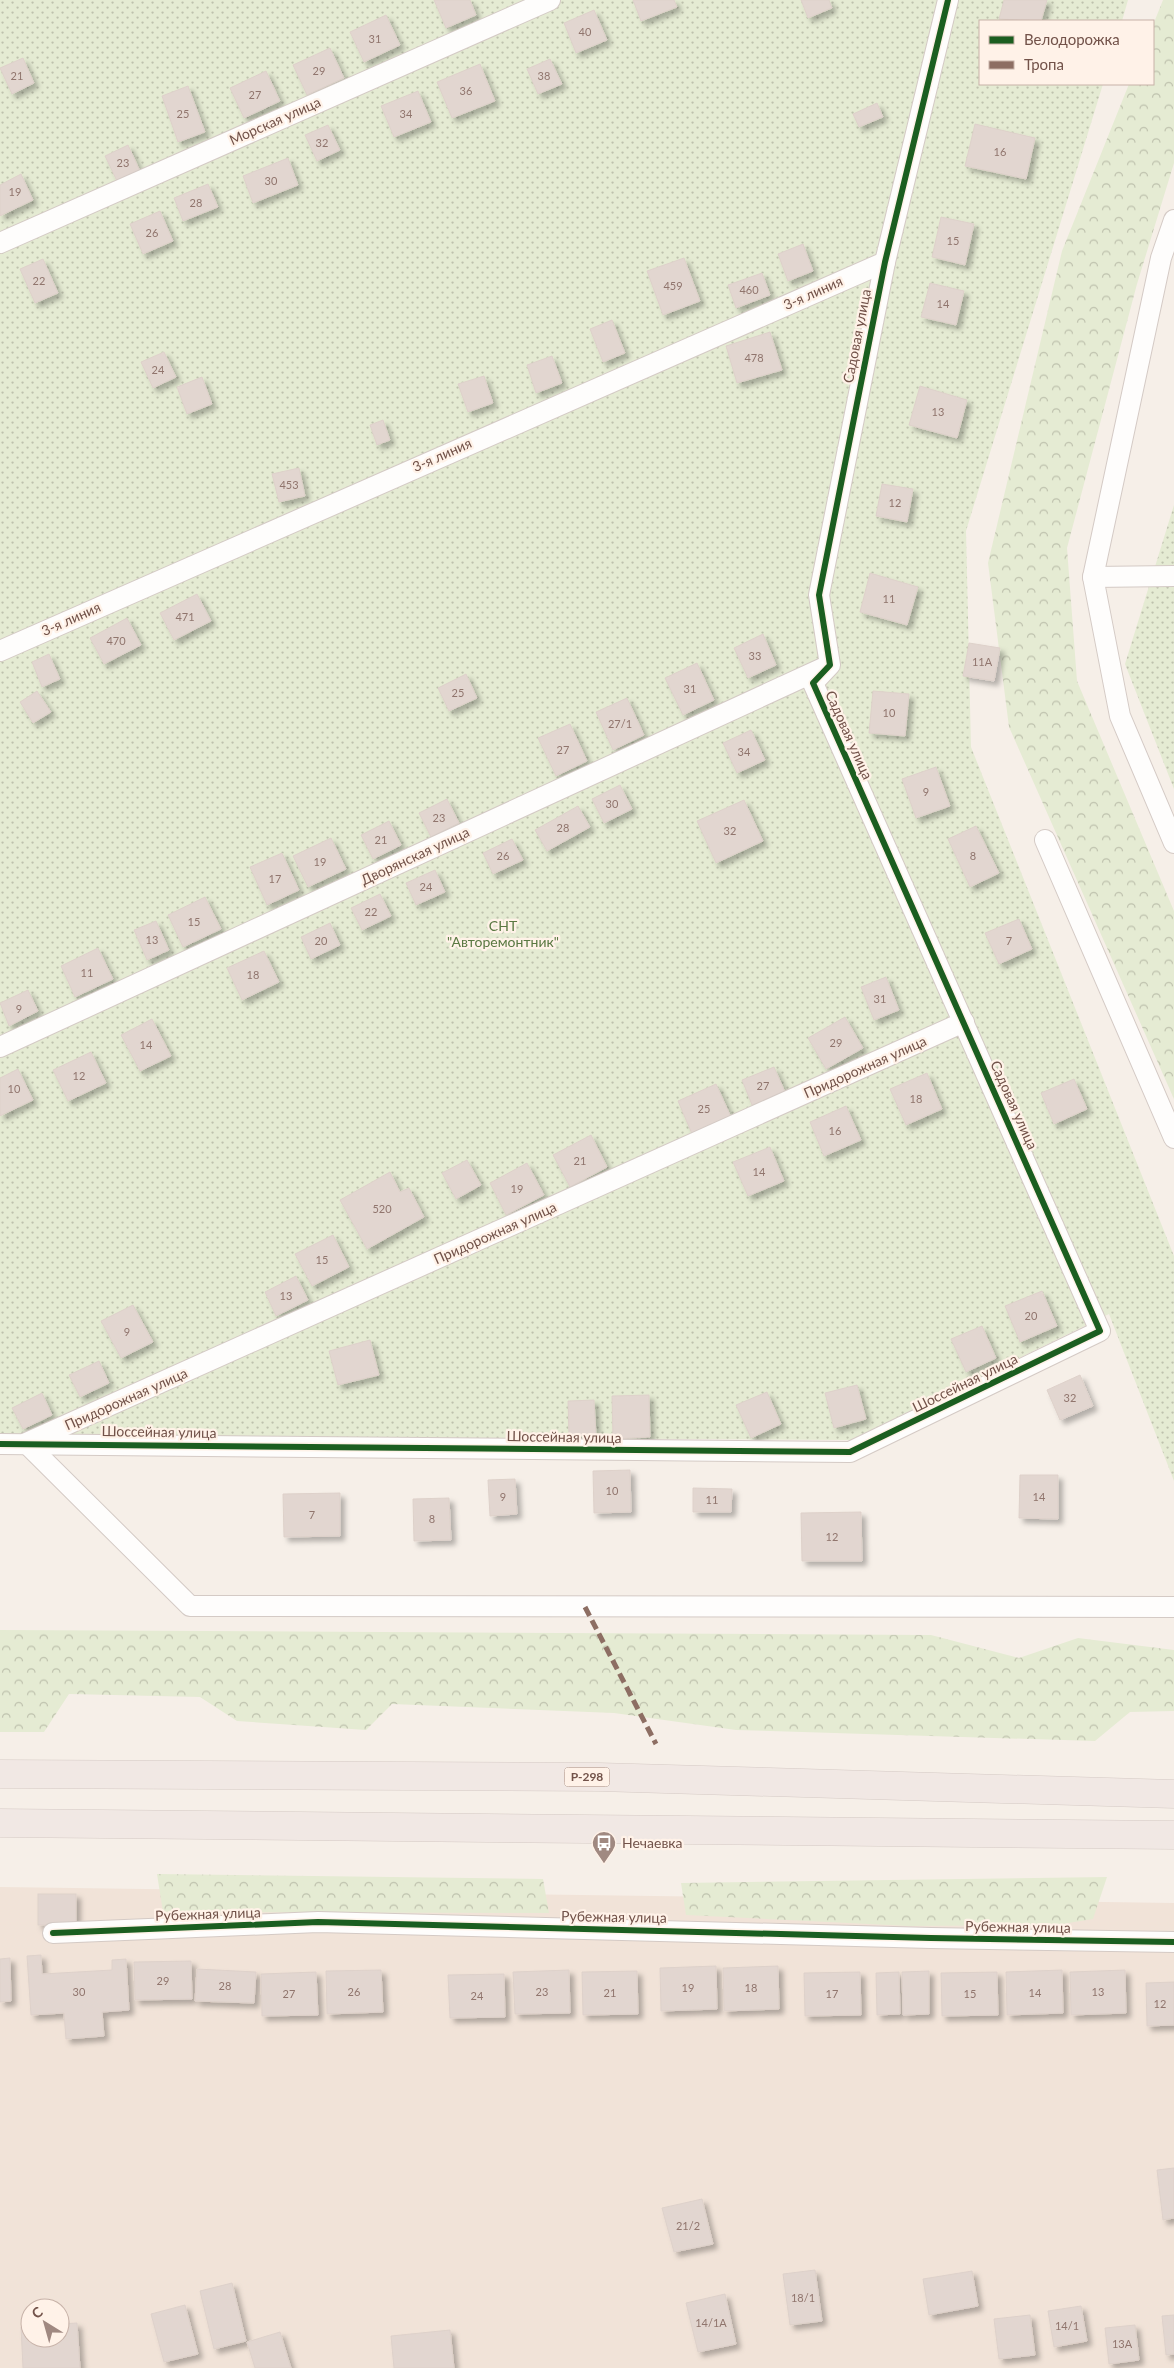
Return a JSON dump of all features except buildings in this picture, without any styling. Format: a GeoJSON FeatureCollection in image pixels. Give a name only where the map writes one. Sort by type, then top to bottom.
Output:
{"type":"FeatureCollection","features":[{"type":"Feature","properties":{"kind":"highway","name":"Р-298"},"geometry":{"type":"LineString","coordinates":[[0,1774],[599,1777],[1174,1794]]}},
{"type":"Feature","properties":{"kind":"highway"},"geometry":{"type":"LineString","coordinates":[[0,1823],[1174,1835]]}},
{"type":"Feature","properties":{"kind":"street","name":"Морская улица"},"geometry":{"type":"LineString","coordinates":[[0,243],[550,0]]}},
{"type":"Feature","properties":{"kind":"street","name":"Садовая улица"},"geometry":{"type":"LineString","coordinates":[[948,0],[885,262],[819,595],[830,665],[812,683],[1100,1332]]}},
{"type":"Feature","properties":{"kind":"street"},"geometry":{"type":"LineString","coordinates":[[1174,220],[1167,258],[1093,577],[1120,716],[1174,843]]}},
{"type":"Feature","properties":{"kind":"street","name":"3-я линия"},"geometry":{"type":"LineString","coordinates":[[0,651],[885,262]]}},
{"type":"Feature","properties":{"kind":"street"},"geometry":{"type":"LineString","coordinates":[[1093,577],[1174,576]]}},
{"type":"Feature","properties":{"kind":"street","name":"Дворянская улица"},"geometry":{"type":"LineString","coordinates":[[0,1047],[830,665]]}},
{"type":"Feature","properties":{"kind":"street"},"geometry":{"type":"LineString","coordinates":[[1045,840],[1174,1138]]}},
{"type":"Feature","properties":{"kind":"street","name":"Придорожная улица"},"geometry":{"type":"LineString","coordinates":[[26,1443],[964,1022]]}},
{"type":"Feature","properties":{"kind":"street","name":"Шоссейная улица"},"geometry":{"type":"LineString","coordinates":[[0,1444],[850,1452],[1100,1332]]}},
{"type":"Feature","properties":{"kind":"street"},"geometry":{"type":"LineString","coordinates":[[26,1443],[190,1606],[1174,1607]]}},
{"type":"Feature","properties":{"kind":"street","name":"Рубежная улица"},"geometry":{"type":"LineString","coordinates":[[53,1933],[318,1922],[930,1938],[1174,1942]]}},
{"type":"Feature","properties":{"kind":"shaded area"},"geometry":{"type":"Polygon","coordinates":[[[0,1887],[1174,1903],[1174,2368],[0,2368],[0,1887]]]}},
{"type":"Feature","properties":{"kind":"green space","name":"СНТ \"Авторемонтник\""},"geometry":{"type":"Polygon","coordinates":[[[0,0],[1128,0],[1122,20],[979,20],[979,85],[1103,85],[966,531],[971,747],[1174,1256],[1174,1481],[1109,1314],[851,1440],[0,1435],[0,0]]]}},
{"type":"Feature","properties":{"kind":"green space"},"geometry":{"type":"Polygon","coordinates":[[[1163,0],[1174,0],[1174,163],[1137,284],[1067,548],[1077,681],[1174,911],[1174,1099],[1009,727],[988,563],[1062,251],[1129,85],[1154,85],[1154,22],[1163,0]]]}},
{"type":"Feature","properties":{"kind":"green space"},"geometry":{"type":"Polygon","coordinates":[[[1174,505],[1174,789],[1125,664],[1174,505]]]}},
{"type":"Feature","properties":{"kind":"green space"},"geometry":{"type":"Polygon","coordinates":[[[0,1630],[931,1635],[1019,1658],[1078,1638],[1174,1650],[1174,1711],[1130,1712],[1095,1741],[736,1730],[614,1713],[392,1704],[366,1730],[237,1721],[200,1697],[69,1694],[44,1732],[0,1732],[0,1630]]]}},
{"type":"Feature","properties":{"kind":"green space"},"geometry":{"type":"Polygon","coordinates":[[[157,1874],[543,1879],[549,1913],[163,1912],[157,1874]]]}},
{"type":"Feature","properties":{"kind":"green space"},"geometry":{"type":"Polygon","coordinates":[[[1107,1877],[1093,1919],[1056,1925],[909,1926],[686,1915],[681,1883],[1107,1877]]]}},
{"type":"Feature","properties":{"kind":"marked path"},"geometry":{"type":"LineString","coordinates":[[585,1607],[656,1744]]}},
{"type":"Feature","properties":{"kind":"cycle path"},"geometry":{"type":"LineString","coordinates":[[0,1444],[850,1452],[1100,1331],[813,683],[830,665],[819,595],[885,262],[948,0]]}},
{"type":"Feature","properties":{"kind":"cycle path"},"geometry":{"type":"LineString","coordinates":[[53,1933],[318,1922],[931,1938],[1174,1942]]}},
{"type":"Feature","properties":{"kind":"place","name":"Нечаевка"},"geometry":{"type":"Point","coordinates":[604,1864]}}]}
